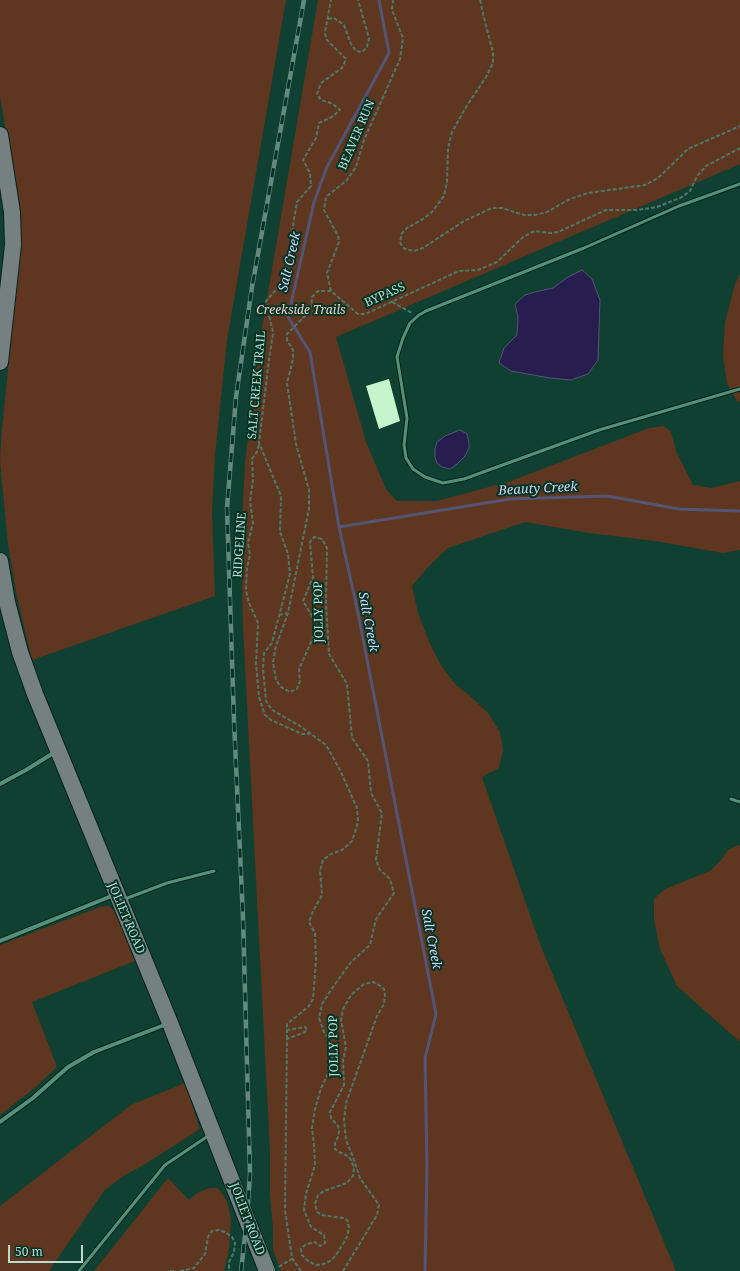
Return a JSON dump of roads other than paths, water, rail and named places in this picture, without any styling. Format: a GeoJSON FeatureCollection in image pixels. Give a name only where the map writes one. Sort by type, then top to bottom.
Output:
{"type":"FeatureCollection","features":[{"type":"Feature","properties":{"kind":"main road"},"geometry":{"type":"LineString","coordinates":[[0,135],[12,212],[13,246],[0,362]]}},
{"type":"Feature","properties":{"kind":"main road","name":"JOLIET ROAD"},"geometry":{"type":"LineString","coordinates":[[0,561],[7,602],[20,652],[34,694],[170,1023],[268,1271]]}},
{"type":"Feature","properties":{"kind":"street"},"geometry":{"type":"LineString","coordinates":[[0,784],[57,751]]}},
{"type":"Feature","properties":{"kind":"street"},"geometry":{"type":"LineString","coordinates":[[0,941],[118,898]]}},
{"type":"Feature","properties":{"kind":"street"},"geometry":{"type":"LineString","coordinates":[[0,1122],[33,1098],[68,1067],[94,1052],[170,1023]]}},
{"type":"Feature","properties":{"kind":"lane"},"geometry":{"type":"LineString","coordinates":[[740,184],[679,206],[584,248],[442,304],[419,315],[410,324],[403,338],[397,357],[407,418],[404,445],[406,458],[413,469],[425,477],[443,483],[464,479],[599,430],[740,389]]}},
{"type":"Feature","properties":{"kind":"lane"},"geometry":{"type":"LineString","coordinates":[[731,799],[740,802]]}},
{"type":"Feature","properties":{"kind":"lane"},"geometry":{"type":"LineString","coordinates":[[118,898],[214,871]]}},
{"type":"Feature","properties":{"kind":"lane"},"geometry":{"type":"LineString","coordinates":[[79,1271],[165,1165],[213,1132]]}},
{"type":"Feature","properties":{"kind":"waterway","name":"Salt Creek"},"geometry":{"type":"LineString","coordinates":[[379,0],[389,53],[327,167],[314,202],[288,317],[310,352],[339,527],[358,613],[436,1014],[425,1058],[427,1166],[425,1271]]}},
{"type":"Feature","properties":{"kind":"waterway","name":"Beauty Creek"},"geometry":{"type":"LineString","coordinates":[[339,527],[510,499],[607,496],[679,509],[740,511]]}},
{"type":"Feature","properties":{"kind":"railway"},"geometry":{"type":"LineString","coordinates":[[241,1271],[250,1174],[243,918],[234,721],[227,508],[236,397],[252,287],[304,0]]}},
{"type":"Feature","properties":{"kind":"park label","name":"Creekside Trails"},"geometry":{"type":"Point","coordinates":[301,311]}}]}
